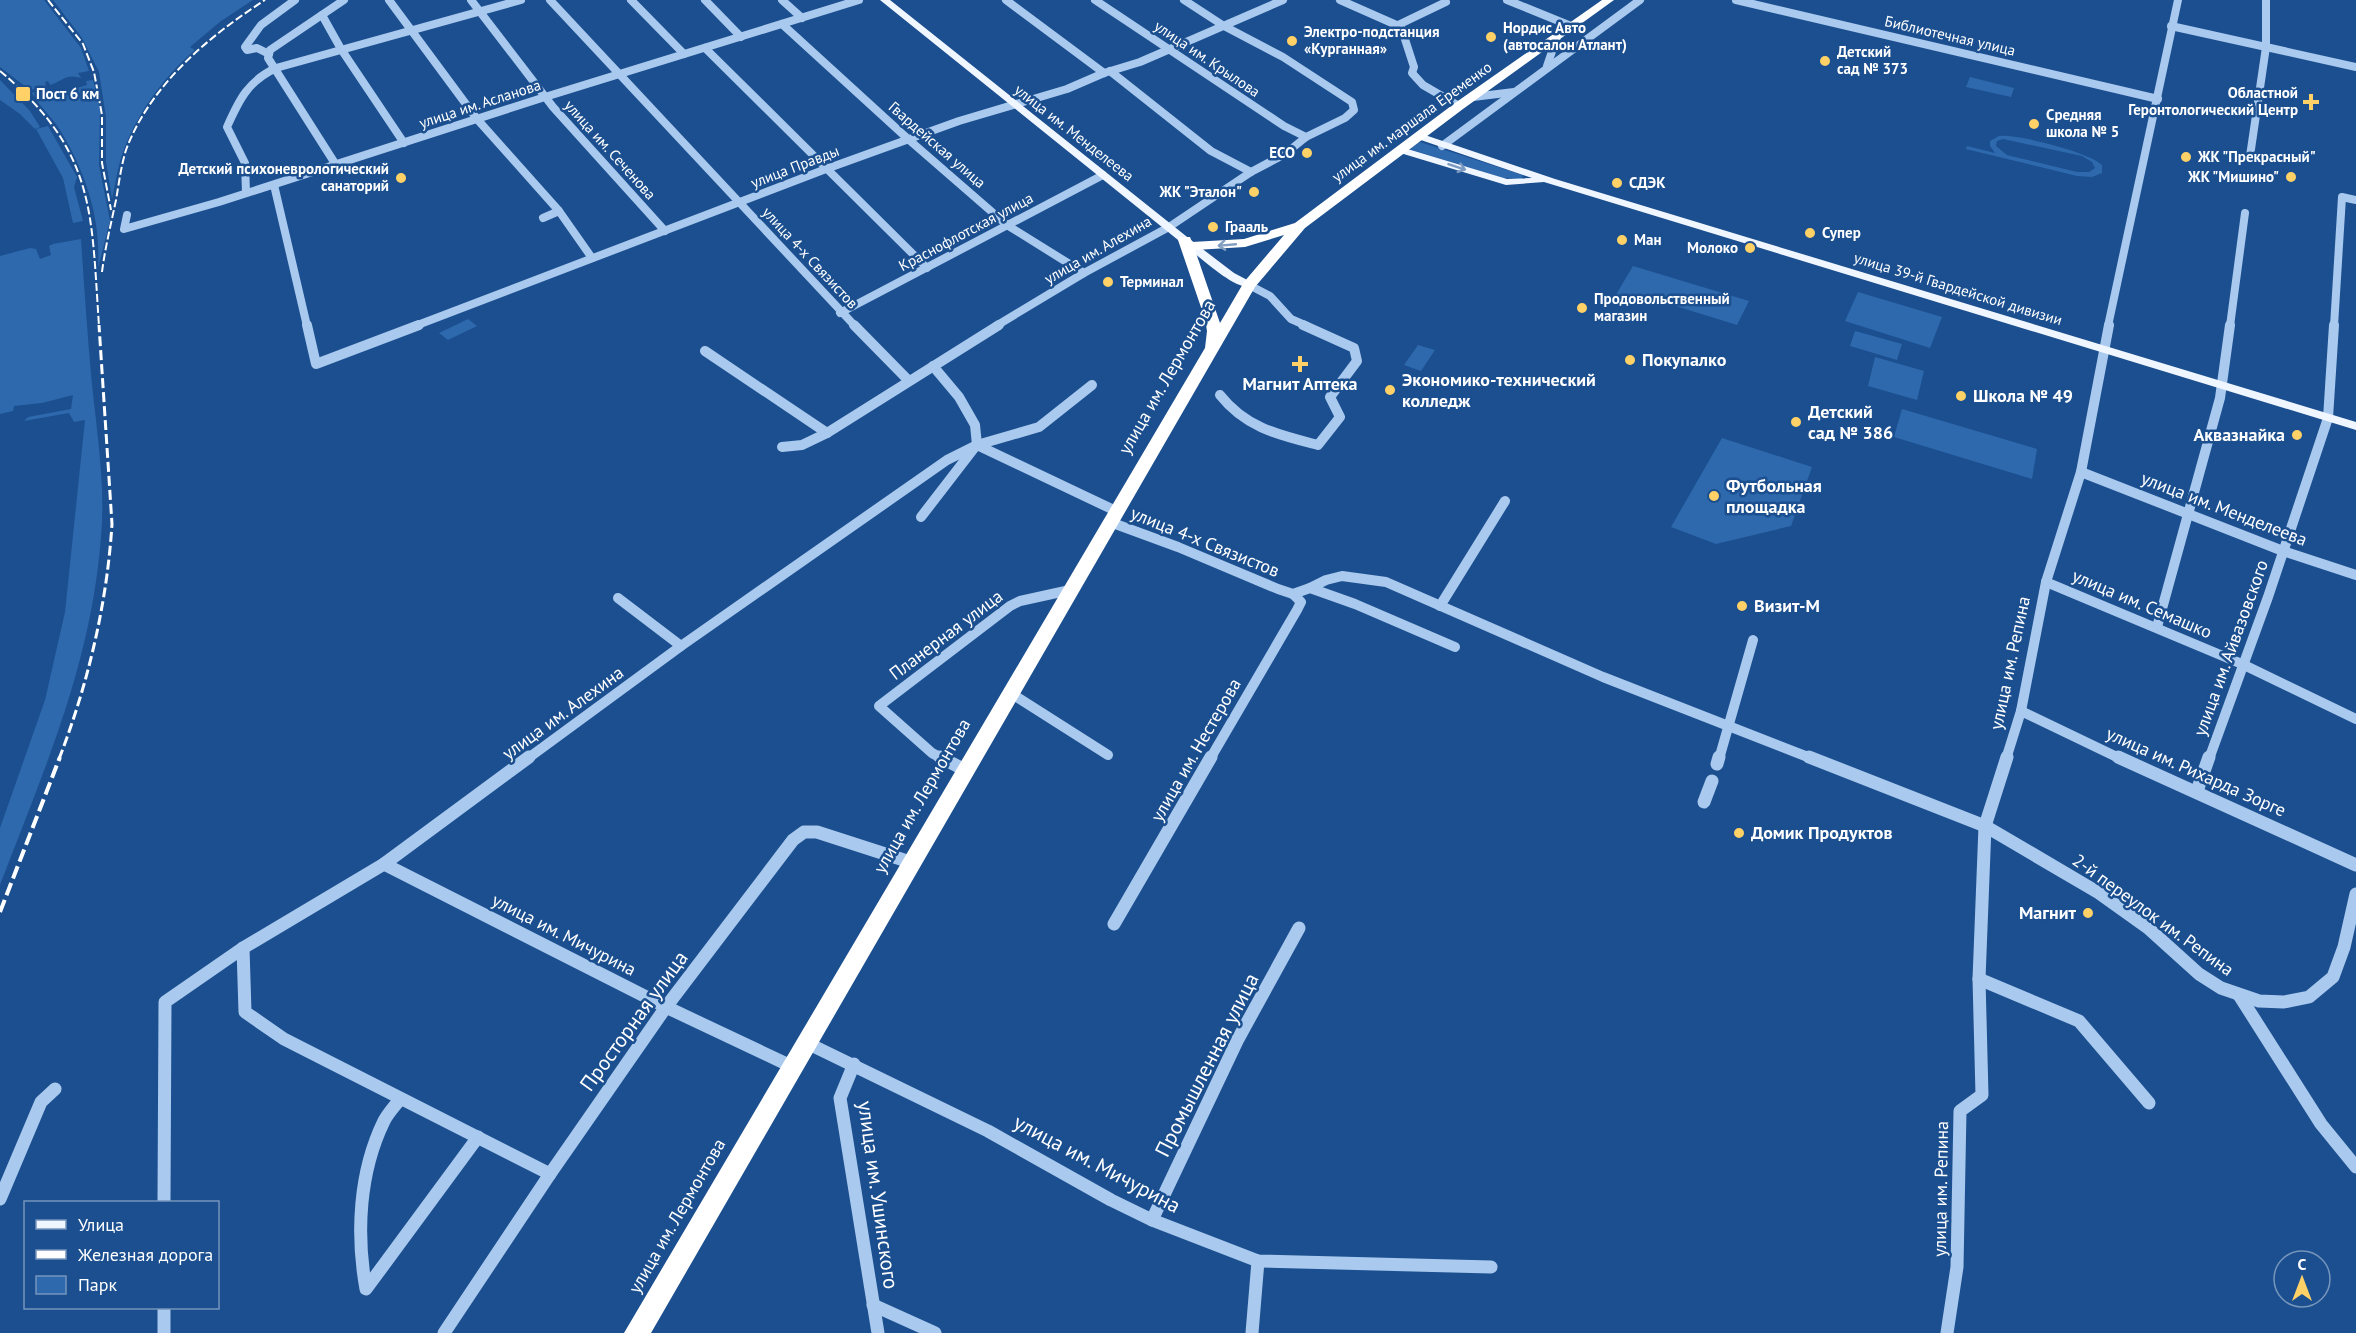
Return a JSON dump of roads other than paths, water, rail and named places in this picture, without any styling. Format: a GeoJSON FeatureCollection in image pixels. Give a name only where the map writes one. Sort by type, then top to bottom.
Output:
{"type":"FeatureCollection","features":[{"type":"Feature","properties":{"kind":"highway","name":"улица им. маршала Еременко"},"geometry":{"type":"LineString","coordinates":[[1249,285],[1300,225],[1459,106],[1609,0]]}},
{"type":"Feature","properties":{"kind":"highway"},"geometry":{"type":"LineString","coordinates":[[1212,351],[1214,331],[1212,319],[1189,243],[1245,243],[1300,225]]}},
{"type":"Feature","properties":{"kind":"highway","name":"улица им. Лермонтова"},"geometry":{"type":"LineString","coordinates":[[637,1333],[1249,285]]}},
{"type":"Feature","properties":{"kind":"main road","name":"улица им. Менделеева"},"geometry":{"type":"LineString","coordinates":[[884,0],[1189,243],[1230,275],[1249,285]]}},
{"type":"Feature","properties":{"kind":"main road","name":"улица 39-й Гвардейской дивизии"},"geometry":{"type":"LineString","coordinates":[[1419,136],[1442,146],[1551,181],[2356,426]]}},
{"type":"Feature","properties":{"kind":"main road","name":"улица 39-й Гвардейской дивизии"},"geometry":{"type":"LineString","coordinates":[[1401,150],[1506,183],[1551,181]]}},
{"type":"Feature","properties":{"kind":"street"},"geometry":{"type":"LineString","coordinates":[[269,54],[257,48],[247,50],[245,47],[254,30],[269,16],[295,0]]}},
{"type":"Feature","properties":{"kind":"street"},"geometry":{"type":"LineString","coordinates":[[336,165],[268,58],[270,50],[344,0]]}},
{"type":"Feature","properties":{"kind":"street"},"geometry":{"type":"LineString","coordinates":[[389,0],[477,119],[559,211],[592,258]]}},
{"type":"Feature","properties":{"kind":"street","name":"улица им. Сеченова"},"geometry":{"type":"LineString","coordinates":[[471,0],[545,97],[665,231]]}},
{"type":"Feature","properties":{"kind":"street"},"geometry":{"type":"LineString","coordinates":[[246,193],[245,163],[227,127],[245,88],[258,76],[276,68],[409,29],[521,0]]}},
{"type":"Feature","properties":{"kind":"street","name":"улица 4-х Связистов"},"geometry":{"type":"LineString","coordinates":[[550,0],[621,73],[840,313],[908,380]]}},
{"type":"Feature","properties":{"kind":"street"},"geometry":{"type":"LineString","coordinates":[[631,0],[684,54]]}},
{"type":"Feature","properties":{"kind":"street"},"geometry":{"type":"LineString","coordinates":[[705,0],[741,37]]}},
{"type":"Feature","properties":{"kind":"street"},"geometry":{"type":"LineString","coordinates":[[782,0],[802,18]]}},
{"type":"Feature","properties":{"kind":"street","name":"улица им. Асланова"},"geometry":{"type":"LineString","coordinates":[[127,215],[124,229],[325,171],[336,165],[545,97],[859,0]]}},
{"type":"Feature","properties":{"kind":"street"},"geometry":{"type":"LineString","coordinates":[[1006,0],[1107,72],[1211,151],[1251,172]]}},
{"type":"Feature","properties":{"kind":"street","name":"улица им. Крылова"},"geometry":{"type":"LineString","coordinates":[[1095,0],[1284,126],[1306,137]]}},
{"type":"Feature","properties":{"kind":"street"},"geometry":{"type":"LineString","coordinates":[[1184,0],[1224,26]]}},
{"type":"Feature","properties":{"kind":"street","name":"улица Правды"},"geometry":{"type":"LineString","coordinates":[[274,184],[316,364],[908,139],[1067,89],[1107,72],[1140,62],[1224,26],[1270,1],[1283,0]]}},
{"type":"Feature","properties":{"kind":"street"},"geometry":{"type":"LineString","coordinates":[[1340,0],[1398,25],[1403,31],[1414,67],[1412,73],[1432,91],[1459,106]]}},
{"type":"Feature","properties":{"kind":"street"},"geometry":{"type":"LineString","coordinates":[[1507,0],[1571,26]]}},
{"type":"Feature","properties":{"kind":"street"},"geometry":{"type":"LineString","coordinates":[[1442,146],[1517,92],[1547,66],[1640,0]]}},
{"type":"Feature","properties":{"kind":"street","name":"Библиотечная улица"},"geometry":{"type":"LineString","coordinates":[[1736,0],[2158,99]]}},
{"type":"Feature","properties":{"kind":"street","name":"улица им. Репина"},"geometry":{"type":"LineString","coordinates":[[1947,1333],[1958,1267],[1960,1112],[1982,1095],[1979,979],[1985,826],[2021,711],[2046,582],[2081,472],[2103,350],[2178,0]]}},
{"type":"Feature","properties":{"kind":"street"},"geometry":{"type":"LineString","coordinates":[[2250,156],[2266,47],[2266,0]]}},
{"type":"Feature","properties":{"kind":"street"},"geometry":{"type":"LineString","coordinates":[[1398,25],[1446,2]]}},
{"type":"Feature","properties":{"kind":"street"},"geometry":{"type":"LineString","coordinates":[[322,15],[341,49],[404,143]]}},
{"type":"Feature","properties":{"kind":"street","name":"Гвардейская улица"},"geometry":{"type":"LineString","coordinates":[[783,24],[908,139],[1007,225],[1084,273]]}},
{"type":"Feature","properties":{"kind":"street","name":"улица им. Алехина"},"geometry":{"type":"LineString","coordinates":[[933,366],[1084,273],[1169,227],[1251,172],[1285,154],[1306,137],[1345,118],[1354,110],[1352,102],[1283,57],[1224,26]]}},
{"type":"Feature","properties":{"kind":"street"},"geometry":{"type":"LineString","coordinates":[[2171,26],[2356,67]]}},
{"type":"Feature","properties":{"kind":"street"},"geometry":{"type":"LineString","coordinates":[[1547,66],[1557,36]]}},
{"type":"Feature","properties":{"kind":"street"},"geometry":{"type":"LineString","coordinates":[[705,48],[927,268]]}},
{"type":"Feature","properties":{"kind":"street"},"geometry":{"type":"LineString","coordinates":[[1473,97],[1517,92]]}},
{"type":"Feature","properties":{"kind":"street","name":"Краснофлотская улица"},"geometry":{"type":"LineString","coordinates":[[840,313],[1103,175]]}},
{"type":"Feature","properties":{"kind":"street","name":"улица им. Айвазовского"},"geometry":{"type":"LineString","coordinates":[[2197,791],[2328,418],[2342,197],[2356,200]]}},
{"type":"Feature","properties":{"kind":"street"},"geometry":{"type":"LineString","coordinates":[[543,218],[559,211]]}},
{"type":"Feature","properties":{"kind":"street"},"geometry":{"type":"LineString","coordinates":[[2157,627],[2222,384],[2245,213]]}},
{"type":"Feature","properties":{"kind":"street"},"geometry":{"type":"LineString","coordinates":[[1220,395],[1234,412],[1260,426],[1286,437],[1318,445],[1340,417],[1330,397],[1357,361],[1354,348],[1291,319],[1270,296],[1249,285]]}},
{"type":"Feature","properties":{"kind":"street"},"geometry":{"type":"LineString","coordinates":[[705,351],[827,433]]}},
{"type":"Feature","properties":{"kind":"street"},"geometry":{"type":"LineString","coordinates":[[782,447],[802,445],[827,433],[933,366],[959,397],[971,418],[975,426],[977,445],[921,518]]}},
{"type":"Feature","properties":{"kind":"street","name":"улица им. Алехина"},"geometry":{"type":"LineString","coordinates":[[164,1201],[165,1002],[243,948],[384,864],[681,646],[947,460],[977,445],[1039,427],[1092,385]]}},
{"type":"Feature","properties":{"kind":"street","name":"улица 4-х Связистов"},"geometry":{"type":"LineString","coordinates":[[977,445],[1113,517],[1293,594],[1342,576],[1386,582],[1593,672],[1729,725]]}},
{"type":"Feature","properties":{"kind":"street","name":"улица им. Менделеева"},"geometry":{"type":"LineString","coordinates":[[2081,472],[2283,550],[2356,575]]}},
{"type":"Feature","properties":{"kind":"street"},"geometry":{"type":"LineString","coordinates":[[1440,606],[1505,501]]}},
{"type":"Feature","properties":{"kind":"street","name":"улица им. Семашко"},"geometry":{"type":"LineString","coordinates":[[2046,582],[2242,664],[2356,719]]}},
{"type":"Feature","properties":{"kind":"street"},"geometry":{"type":"LineString","coordinates":[[1310,588],[1355,604],[1455,647]]}},
{"type":"Feature","properties":{"kind":"street","name":"Планерная улица"},"geometry":{"type":"LineString","coordinates":[[965,770],[932,753],[879,706],[1010,606],[1020,601],[1070,590]]}},
{"type":"Feature","properties":{"kind":"street","name":"улица им. Нестерова"},"geometry":{"type":"LineString","coordinates":[[1114,924],[1298,610],[1300,602],[1293,594]]}},
{"type":"Feature","properties":{"kind":"street"},"geometry":{"type":"LineString","coordinates":[[618,598],[681,646]]}},
{"type":"Feature","properties":{"kind":"street"},"geometry":{"type":"LineString","coordinates":[[1717,764],[1753,640]]}},
{"type":"Feature","properties":{"kind":"street"},"geometry":{"type":"LineString","coordinates":[[1012,694],[1108,755]]}},
{"type":"Feature","properties":{"kind":"street","name":"улица им. Рихарда Зорге"},"geometry":{"type":"LineString","coordinates":[[2021,711],[2060,731],[2197,791],[2356,865]]}},
{"type":"Feature","properties":{"kind":"street","name":"2-й переулок им. Репина"},"geometry":{"type":"LineString","coordinates":[[1729,725],[1985,826],[2099,893],[2148,928],[2199,974],[2221,988],[2259,1001],[2284,1002],[2309,997],[2333,977],[2344,947],[2356,894]]}},
{"type":"Feature","properties":{"kind":"street"},"geometry":{"type":"LineString","coordinates":[[1704,802],[1712,781]]}},
{"type":"Feature","properties":{"kind":"street","name":"Просторная улица"},"geometry":{"type":"LineString","coordinates":[[444,1333],[550,1174],[666,1007],[793,840],[804,832],[817,832],[910,862]]}},
{"type":"Feature","properties":{"kind":"street","name":"улица им. Мичурина"},"geometry":{"type":"LineString","coordinates":[[384,864],[666,1007],[793,1067]]}},
{"type":"Feature","properties":{"kind":"street","name":"Промышленная улица"},"geometry":{"type":"LineString","coordinates":[[1152,1220],[1238,1039],[1299,928]]}},
{"type":"Feature","properties":{"kind":"street"},"geometry":{"type":"LineString","coordinates":[[243,948],[244,1012],[284,1039],[550,1174]]}},
{"type":"Feature","properties":{"kind":"street"},"geometry":{"type":"LineString","coordinates":[[1979,979],[2079,1021],[2149,1103]]}},
{"type":"Feature","properties":{"kind":"street"},"geometry":{"type":"LineString","coordinates":[[2239,995],[2321,1124],[2356,1167]]}},
{"type":"Feature","properties":{"kind":"street","name":"улица им. Мичурина"},"geometry":{"type":"LineString","coordinates":[[807,1043],[988,1131],[1111,1200],[1152,1220],[1258,1262],[1491,1267]]}},
{"type":"Feature","properties":{"kind":"street","name":"улица им. Ушинского"},"geometry":{"type":"LineString","coordinates":[[854,1064],[840,1098],[878,1333]]}},
{"type":"Feature","properties":{"kind":"street"},"geometry":{"type":"LineString","coordinates":[[0,1199],[41,1102],[55,1089]]}},
{"type":"Feature","properties":{"kind":"street"},"geometry":{"type":"LineString","coordinates":[[400,1099],[382,1124],[362,1197],[361,1268],[366,1289],[478,1137]]}},
{"type":"Feature","properties":{"kind":"street"},"geometry":{"type":"LineString","coordinates":[[1252,1333],[1258,1262]]}},
{"type":"Feature","properties":{"kind":"street"},"geometry":{"type":"LineString","coordinates":[[873,1305],[935,1333]]}},
{"type":"Feature","properties":{"kind":"street"},"geometry":{"type":"LineString","coordinates":[[164,1309],[164,1333]]}},
{"type":"Feature","properties":{"kind":"railway"},"geometry":{"type":"LineString","coordinates":[[48,0],[83,44],[94,72],[102,115],[102,163],[111,210]]}},
{"type":"Feature","properties":{"kind":"railway"},"geometry":{"type":"LineString","coordinates":[[102,272],[126,150],[150,104],[166,83],[203,46],[265,0]]}},
{"type":"Feature","properties":{"kind":"railway"},"geometry":{"type":"LineString","coordinates":[[0,71],[31,100],[55,129],[71,157],[82,185],[94,249],[99,326]]}},
{"type":"Feature","properties":{"kind":"railway"},"geometry":{"type":"LineString","coordinates":[[59,759],[79,702],[95,643],[106,584],[112,524],[99,325]]}},
{"type":"Feature","properties":{"kind":"railway"},"geometry":{"type":"LineString","coordinates":[[0,912],[60,757]]}},
{"type":"Feature","properties":{"kind":"place","name":"Нордис Авто (автосалон Атлант)"},"geometry":{"type":"Point","coordinates":[1491,37]}},
{"type":"Feature","properties":{"kind":"place","name":"Электро-подстанция «Курганная»"},"geometry":{"type":"Point","coordinates":[1292,41]}},
{"type":"Feature","properties":{"kind":"place","name":"Детский сад № 373"},"geometry":{"type":"Point","coordinates":[1825,61]}},
{"type":"Feature","properties":{"kind":"place","name":"Пост 6 км"},"geometry":{"type":"Point","coordinates":[23,94]}},
{"type":"Feature","properties":{"kind":"place","name":"Областной Геронтологический Центр"},"geometry":{"type":"Point","coordinates":[2311,102]}},
{"type":"Feature","properties":{"kind":"place","name":"Средняя школа № 5"},"geometry":{"type":"Point","coordinates":[2034,124]}},
{"type":"Feature","properties":{"kind":"place","name":"ECO"},"geometry":{"type":"Point","coordinates":[1307,153]}},
{"type":"Feature","properties":{"kind":"place","name":"ЖК \"Прекрасный\""},"geometry":{"type":"Point","coordinates":[2186,157]}},
{"type":"Feature","properties":{"kind":"place","name":"ЖК \"Мишино\""},"geometry":{"type":"Point","coordinates":[2291,177]}},
{"type":"Feature","properties":{"kind":"place","name":"Детский психоневрологический санаторий"},"geometry":{"type":"Point","coordinates":[401,178]}},
{"type":"Feature","properties":{"kind":"place","name":"СДЭК"},"geometry":{"type":"Point","coordinates":[1617,183]}},
{"type":"Feature","properties":{"kind":"place","name":"ЖК \"Эталон\""},"geometry":{"type":"Point","coordinates":[1254,192]}},
{"type":"Feature","properties":{"kind":"place","name":"Грааль"},"geometry":{"type":"Point","coordinates":[1213,227]}},
{"type":"Feature","properties":{"kind":"place","name":"Супер"},"geometry":{"type":"Point","coordinates":[1810,233]}},
{"type":"Feature","properties":{"kind":"place","name":"Ман"},"geometry":{"type":"Point","coordinates":[1622,240]}},
{"type":"Feature","properties":{"kind":"place","name":"Молоко"},"geometry":{"type":"Point","coordinates":[1750,248]}},
{"type":"Feature","properties":{"kind":"place","name":"Терминал"},"geometry":{"type":"Point","coordinates":[1108,282]}},
{"type":"Feature","properties":{"kind":"place","name":"Продовольственный магазин"},"geometry":{"type":"Point","coordinates":[1582,308]}},
{"type":"Feature","properties":{"kind":"place","name":"Покупалко"},"geometry":{"type":"Point","coordinates":[1630,360]}},
{"type":"Feature","properties":{"kind":"place","name":"Магнит Аптека"},"geometry":{"type":"Point","coordinates":[1300,364]}},
{"type":"Feature","properties":{"kind":"place","name":"Экономико-технический колледж"},"geometry":{"type":"Point","coordinates":[1390,390]}},
{"type":"Feature","properties":{"kind":"place","name":"Школа № 49"},"geometry":{"type":"Point","coordinates":[1961,396]}},
{"type":"Feature","properties":{"kind":"place","name":"Детский сад № 386"},"geometry":{"type":"Point","coordinates":[1796,422]}},
{"type":"Feature","properties":{"kind":"place","name":"Аквазнайка"},"geometry":{"type":"Point","coordinates":[2297,435]}},
{"type":"Feature","properties":{"kind":"place","name":"Футбольная площадка"},"geometry":{"type":"Point","coordinates":[1714,496]}},
{"type":"Feature","properties":{"kind":"place","name":"Визит-М"},"geometry":{"type":"Point","coordinates":[1742,606]}},
{"type":"Feature","properties":{"kind":"place","name":"Домик Продуктов"},"geometry":{"type":"Point","coordinates":[1739,833]}},
{"type":"Feature","properties":{"kind":"place","name":"Магнит"},"geometry":{"type":"Point","coordinates":[2088,913]}}]}
